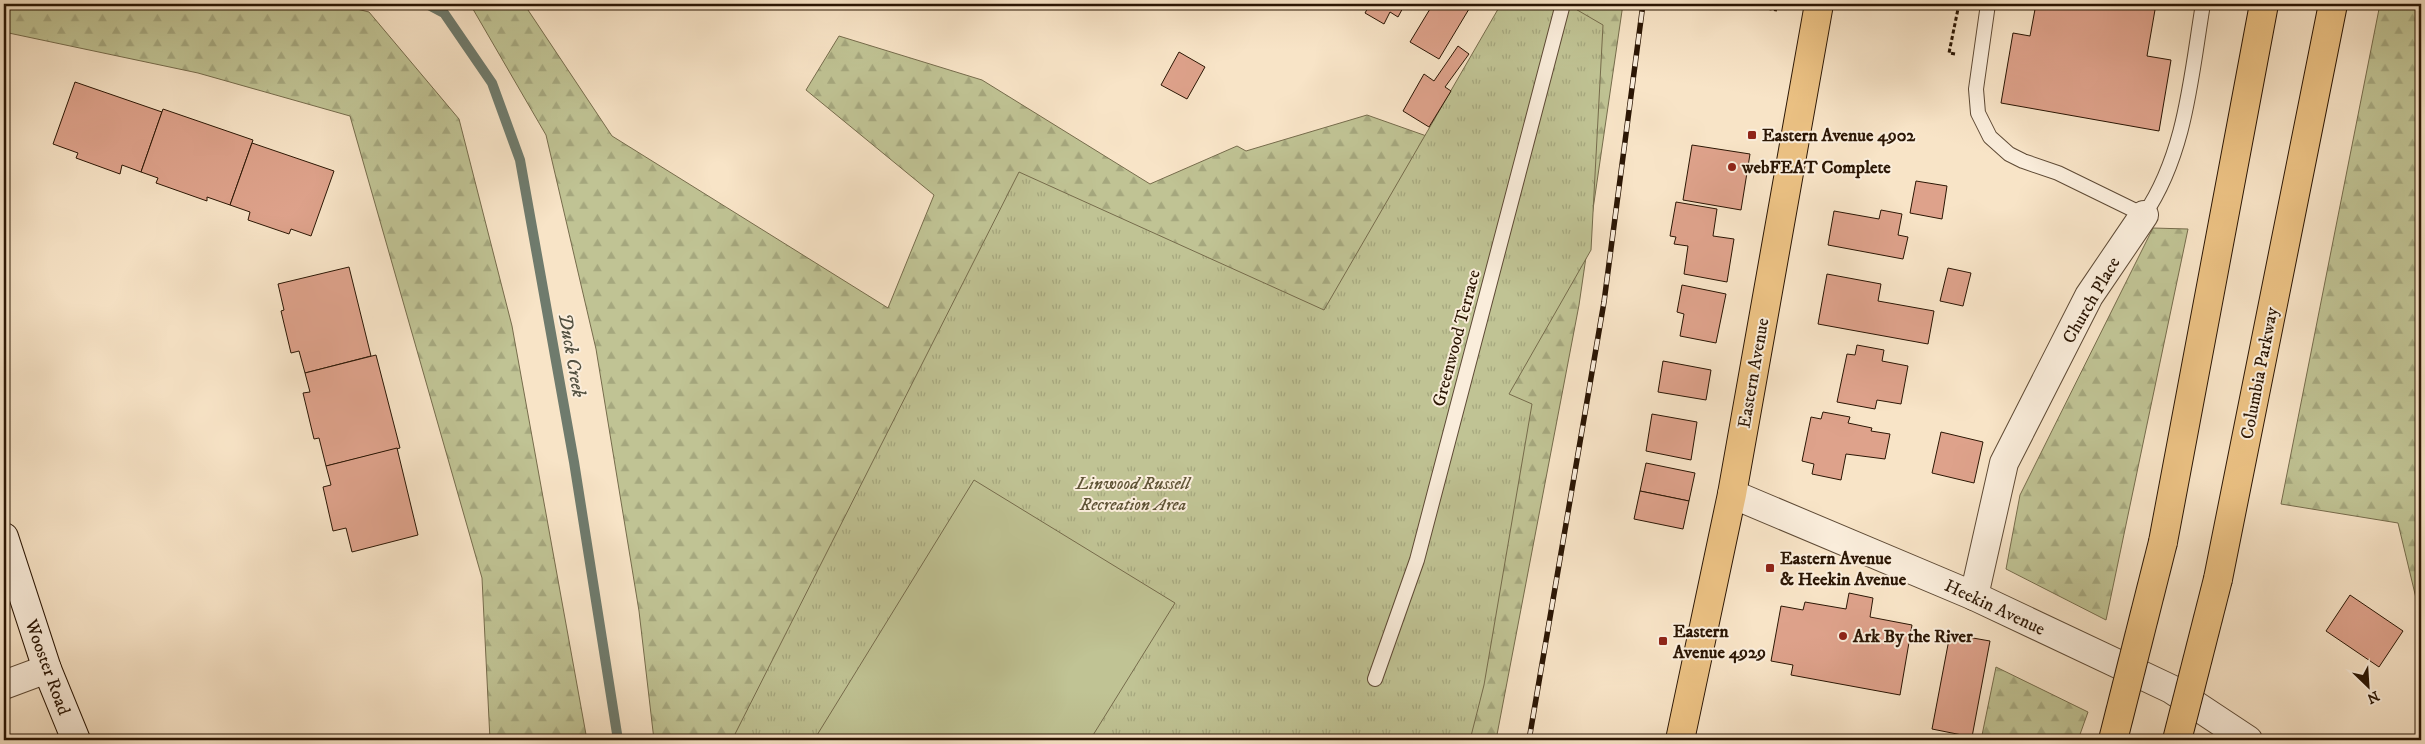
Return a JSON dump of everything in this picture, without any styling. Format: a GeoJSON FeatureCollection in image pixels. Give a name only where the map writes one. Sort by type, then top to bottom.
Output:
{"type":"FeatureCollection","features":[{"type":"Feature","properties":{"kind":"main road","name":"Eastern Avenue"},"geometry":{"type":"LineString","coordinates":[[1680,740],[1732,494],[1819,4]]}},
{"type":"Feature","properties":{"kind":"main road"},"geometry":{"type":"LineString","coordinates":[[2113,740],[2163,542],[2264,4]]}},
{"type":"Feature","properties":{"kind":"main road","name":"Columbia Parkway"},"geometry":{"type":"LineString","coordinates":[[2177,740],[2218,579],[2333,4]]}},
{"type":"Feature","properties":{"kind":"street","name":"Church Place"},"geometry":{"type":"LineString","coordinates":[[1974,596],[2004,463],[2089,296],[2144,214]]}},
{"type":"Feature","properties":{"kind":"street","name":"Heekin Avenue"},"geometry":{"type":"LineString","coordinates":[[1732,494],[1974,596],[2171,689],[2248,740]]}},
{"type":"Feature","properties":{"kind":"street","name":"Wooster Road"},"geometry":{"type":"LineString","coordinates":[[4,537],[47,669],[76,740]]}},
{"type":"Feature","properties":{"kind":"street"},"geometry":{"type":"LineString","coordinates":[[4,685],[47,669]]}},
{"type":"Feature","properties":{"kind":"lane","name":"Greenwood Terrace"},"geometry":{"type":"LineString","coordinates":[[1375,679],[1417,560],[1564,4]]}},
{"type":"Feature","properties":{"kind":"lane"},"geometry":{"type":"LineString","coordinates":[[1988,4],[1976,89],[1978,113],[1990,137],[2009,154],[2023,161],[2058,173],[2144,214]]}},
{"type":"Feature","properties":{"kind":"lane","name":"Church Place"},"geometry":{"type":"LineString","coordinates":[[2144,214],[2156,196],[2182,129],[2203,4]]}},
{"type":"Feature","properties":{"kind":"path"},"geometry":{"type":"LineString","coordinates":[[1742,4],[1777,10]]}},
{"type":"Feature","properties":{"kind":"path"},"geometry":{"type":"LineString","coordinates":[[1949,53],[1959,4]]}},
{"type":"Feature","properties":{"kind":"green space"},"geometry":{"type":"Polygon","coordinates":[[[4,4],[337,4],[369,12],[459,119],[512,326],[587,740],[490,740],[482,578],[350,116],[198,73],[4,32],[4,4]]]}},
{"type":"Feature","properties":{"kind":"green space"},"geometry":{"type":"Polygon","coordinates":[[[470,4],[524,4],[612,136],[888,308],[934,195],[806,90],[839,36],[982,80],[1150,184],[1237,146],[1246,151],[1367,115],[1503,163],[815,740],[654,740],[639,611],[596,349],[546,135],[470,4]]]}},
{"type":"Feature","properties":{"kind":"green space","name":"Linwood Russell Recreation Area"},"geometry":{"type":"Polygon","coordinates":[[[1501,4],[1567,4],[1603,25],[1591,250],[1509,394],[1532,404],[1484,685],[1470,740],[732,740],[1019,172],[1324,310],[1501,4]]]}},
{"type":"Feature","properties":{"kind":"green space"},"geometry":{"type":"Polygon","coordinates":[[[1579,4],[1623,4],[1579,305],[1496,740],[1429,740],[1508,271],[1579,4]]]}},
{"type":"Feature","properties":{"kind":"green space"},"geometry":{"type":"Polygon","coordinates":[[[2380,4],[2421,4],[2421,619],[2398,523],[2281,504],[2380,4]]]}},
{"type":"Feature","properties":{"kind":"green space"},"geometry":{"type":"Polygon","coordinates":[[[2153,228],[2188,229],[2106,620],[2006,569],[2020,495],[2153,228]]]}},
{"type":"Feature","properties":{"kind":"green space"},"geometry":{"type":"Polygon","coordinates":[[[974,480],[1175,603],[1090,740],[814,740],[974,480]]]}},
{"type":"Feature","properties":{"kind":"green space"},"geometry":{"type":"Polygon","coordinates":[[[1996,667],[2088,712],[2078,740],[1981,740],[1996,667]]]}},
{"type":"Feature","properties":{"kind":"building"},"geometry":{"type":"Polygon","coordinates":[[[1370,4],[1405,4],[1398,17],[1390,12],[1384,24],[1365,13],[1370,4]]]}},
{"type":"Feature","properties":{"kind":"building"},"geometry":{"type":"Polygon","coordinates":[[[1433,4],[1472,4],[1439,59],[1410,42],[1433,4]]]}},
{"type":"Feature","properties":{"kind":"building"},"geometry":{"type":"Polygon","coordinates":[[[2036,4],[2156,4],[2147,56],[2171,60],[2159,131],[2001,103],[2013,33],[2030,36],[2036,4]]]}},
{"type":"Feature","properties":{"kind":"building"},"geometry":{"type":"Polygon","coordinates":[[[1458,46],[1469,54],[1445,87],[1451,91],[1429,127],[1403,111],[1424,74],[1434,81],[1458,46]]]}},
{"type":"Feature","properties":{"kind":"building"},"geometry":{"type":"Polygon","coordinates":[[[1179,52],[1205,67],[1187,99],[1161,85],[1179,52]]]}},
{"type":"Feature","properties":{"kind":"building"},"geometry":{"type":"Polygon","coordinates":[[[75,82],[162,112],[141,172],[122,165],[120,174],[76,158],[78,153],[53,144],[75,82]]]}},
{"type":"Feature","properties":{"kind":"building"},"geometry":{"type":"Polygon","coordinates":[[[163,109],[253,140],[230,205],[207,197],[207,201],[156,183],[158,178],[141,172],[163,109]]]}},
{"type":"Feature","properties":{"kind":"building"},"geometry":{"type":"Polygon","coordinates":[[[252,143],[334,171],[311,236],[291,229],[289,234],[248,220],[250,212],[230,205],[252,143]]]}},
{"type":"Feature","properties":{"kind":"building"},"geometry":{"type":"Polygon","coordinates":[[[1692,145],[1750,154],[1741,210],[1683,200],[1692,145]]]}},
{"type":"Feature","properties":{"kind":"building"},"geometry":{"type":"Polygon","coordinates":[[[1916,181],[1947,186],[1942,219],[1910,213],[1916,181]]]}},
{"type":"Feature","properties":{"kind":"building"},"geometry":{"type":"Polygon","coordinates":[[[1676,202],[1717,209],[1713,236],[1734,239],[1727,282],[1684,274],[1688,246],[1674,244],[1676,237],[1670,236],[1676,202]]]}},
{"type":"Feature","properties":{"kind":"building"},"geometry":{"type":"Polygon","coordinates":[[[1881,210],[1902,214],[1898,235],[1908,237],[1903,259],[1828,245],[1834,211],[1879,219],[1881,210]]]}},
{"type":"Feature","properties":{"kind":"building"},"geometry":{"type":"Polygon","coordinates":[[[349,267],[371,356],[305,373],[299,351],[291,353],[281,311],[284,310],[278,284],[349,267]]]}},
{"type":"Feature","properties":{"kind":"building"},"geometry":{"type":"Polygon","coordinates":[[[1948,268],[1971,273],[1963,306],[1940,301],[1948,268]]]}},
{"type":"Feature","properties":{"kind":"building"},"geometry":{"type":"Polygon","coordinates":[[[1827,274],[1881,284],[1878,301],[1934,311],[1928,344],[1818,324],[1827,274]]]}},
{"type":"Feature","properties":{"kind":"building"},"geometry":{"type":"Polygon","coordinates":[[[1682,285],[1726,294],[1716,343],[1680,336],[1684,314],[1677,312],[1682,285]]]}},
{"type":"Feature","properties":{"kind":"building"},"geometry":{"type":"Polygon","coordinates":[[[1857,345],[1884,350],[1882,361],[1908,366],[1901,404],[1877,400],[1875,409],[1837,402],[1847,354],[1855,355],[1857,345]]]}},
{"type":"Feature","properties":{"kind":"building"},"geometry":{"type":"Polygon","coordinates":[[[376,355],[400,448],[326,466],[319,438],[314,439],[303,393],[310,392],[305,373],[376,355]]]}},
{"type":"Feature","properties":{"kind":"building"},"geometry":{"type":"Polygon","coordinates":[[[1663,361],[1711,370],[1706,400],[1658,392],[1663,361]]]}},
{"type":"Feature","properties":{"kind":"building"},"geometry":{"type":"Polygon","coordinates":[[[1823,412],[1850,417],[1848,423],[1872,428],[1871,431],[1890,434],[1885,459],[1846,454],[1841,480],[1812,474],[1814,464],[1802,461],[1811,417],[1821,419],[1823,412]]]}},
{"type":"Feature","properties":{"kind":"building"},"geometry":{"type":"Polygon","coordinates":[[[1652,414],[1697,422],[1691,460],[1646,451],[1652,414]]]}},
{"type":"Feature","properties":{"kind":"building"},"geometry":{"type":"Polygon","coordinates":[[[1941,432],[1983,442],[1974,483],[1932,473],[1941,432]]]}},
{"type":"Feature","properties":{"kind":"building"},"geometry":{"type":"Polygon","coordinates":[[[397,448],[418,535],[352,552],[346,528],[333,531],[323,487],[331,485],[326,466],[397,448]]]}},
{"type":"Feature","properties":{"kind":"building"},"geometry":{"type":"Polygon","coordinates":[[[1646,463],[1695,473],[1689,501],[1640,491],[1646,463]]]}},
{"type":"Feature","properties":{"kind":"building"},"geometry":{"type":"Polygon","coordinates":[[[1640,491],[1689,501],[1683,529],[1634,519],[1640,491]]]}},
{"type":"Feature","properties":{"kind":"building","name":"Ark By the River"},"geometry":{"type":"Polygon","coordinates":[[[1849,593],[1873,598],[1870,617],[1912,625],[1900,695],[1791,675],[1793,665],[1771,661],[1781,606],[1803,610],[1805,602],[1846,609],[1849,593]]]}},
{"type":"Feature","properties":{"kind":"building"},"geometry":{"type":"Polygon","coordinates":[[[2350,595],[2403,631],[2379,667],[2326,631],[2350,595]]]}},
{"type":"Feature","properties":{"kind":"building"},"geometry":{"type":"Polygon","coordinates":[[[1950,634],[1990,641],[1972,737],[1932,729],[1950,634]]]}},
{"type":"Feature","properties":{"kind":"waterway","name":"Duck Creek"},"geometry":{"type":"LineString","coordinates":[[427,4],[444,13],[492,83],[520,160],[574,462],[618,740]]}},
{"type":"Feature","properties":{"kind":"railway"},"geometry":{"type":"LineString","coordinates":[[1529,740],[1604,302],[1643,4]]}},
{"type":"Feature","properties":{"kind":"place","name":"Eastern Avenue 4902"},"geometry":{"type":"Point","coordinates":[1752,135]}},
{"type":"Feature","properties":{"kind":"place","name":"webFEAT Complete"},"geometry":{"type":"Point","coordinates":[1732,167]}},
{"type":"Feature","properties":{"kind":"place","name":"Eastern Avenue & Heekin Avenue"},"geometry":{"type":"Point","coordinates":[1770,568]}},
{"type":"Feature","properties":{"kind":"place","name":"Ark By the River"},"geometry":{"type":"Point","coordinates":[1843,636]}},
{"type":"Feature","properties":{"kind":"place","name":"Eastern Avenue 4929"},"geometry":{"type":"Point","coordinates":[1663,641]}}]}
